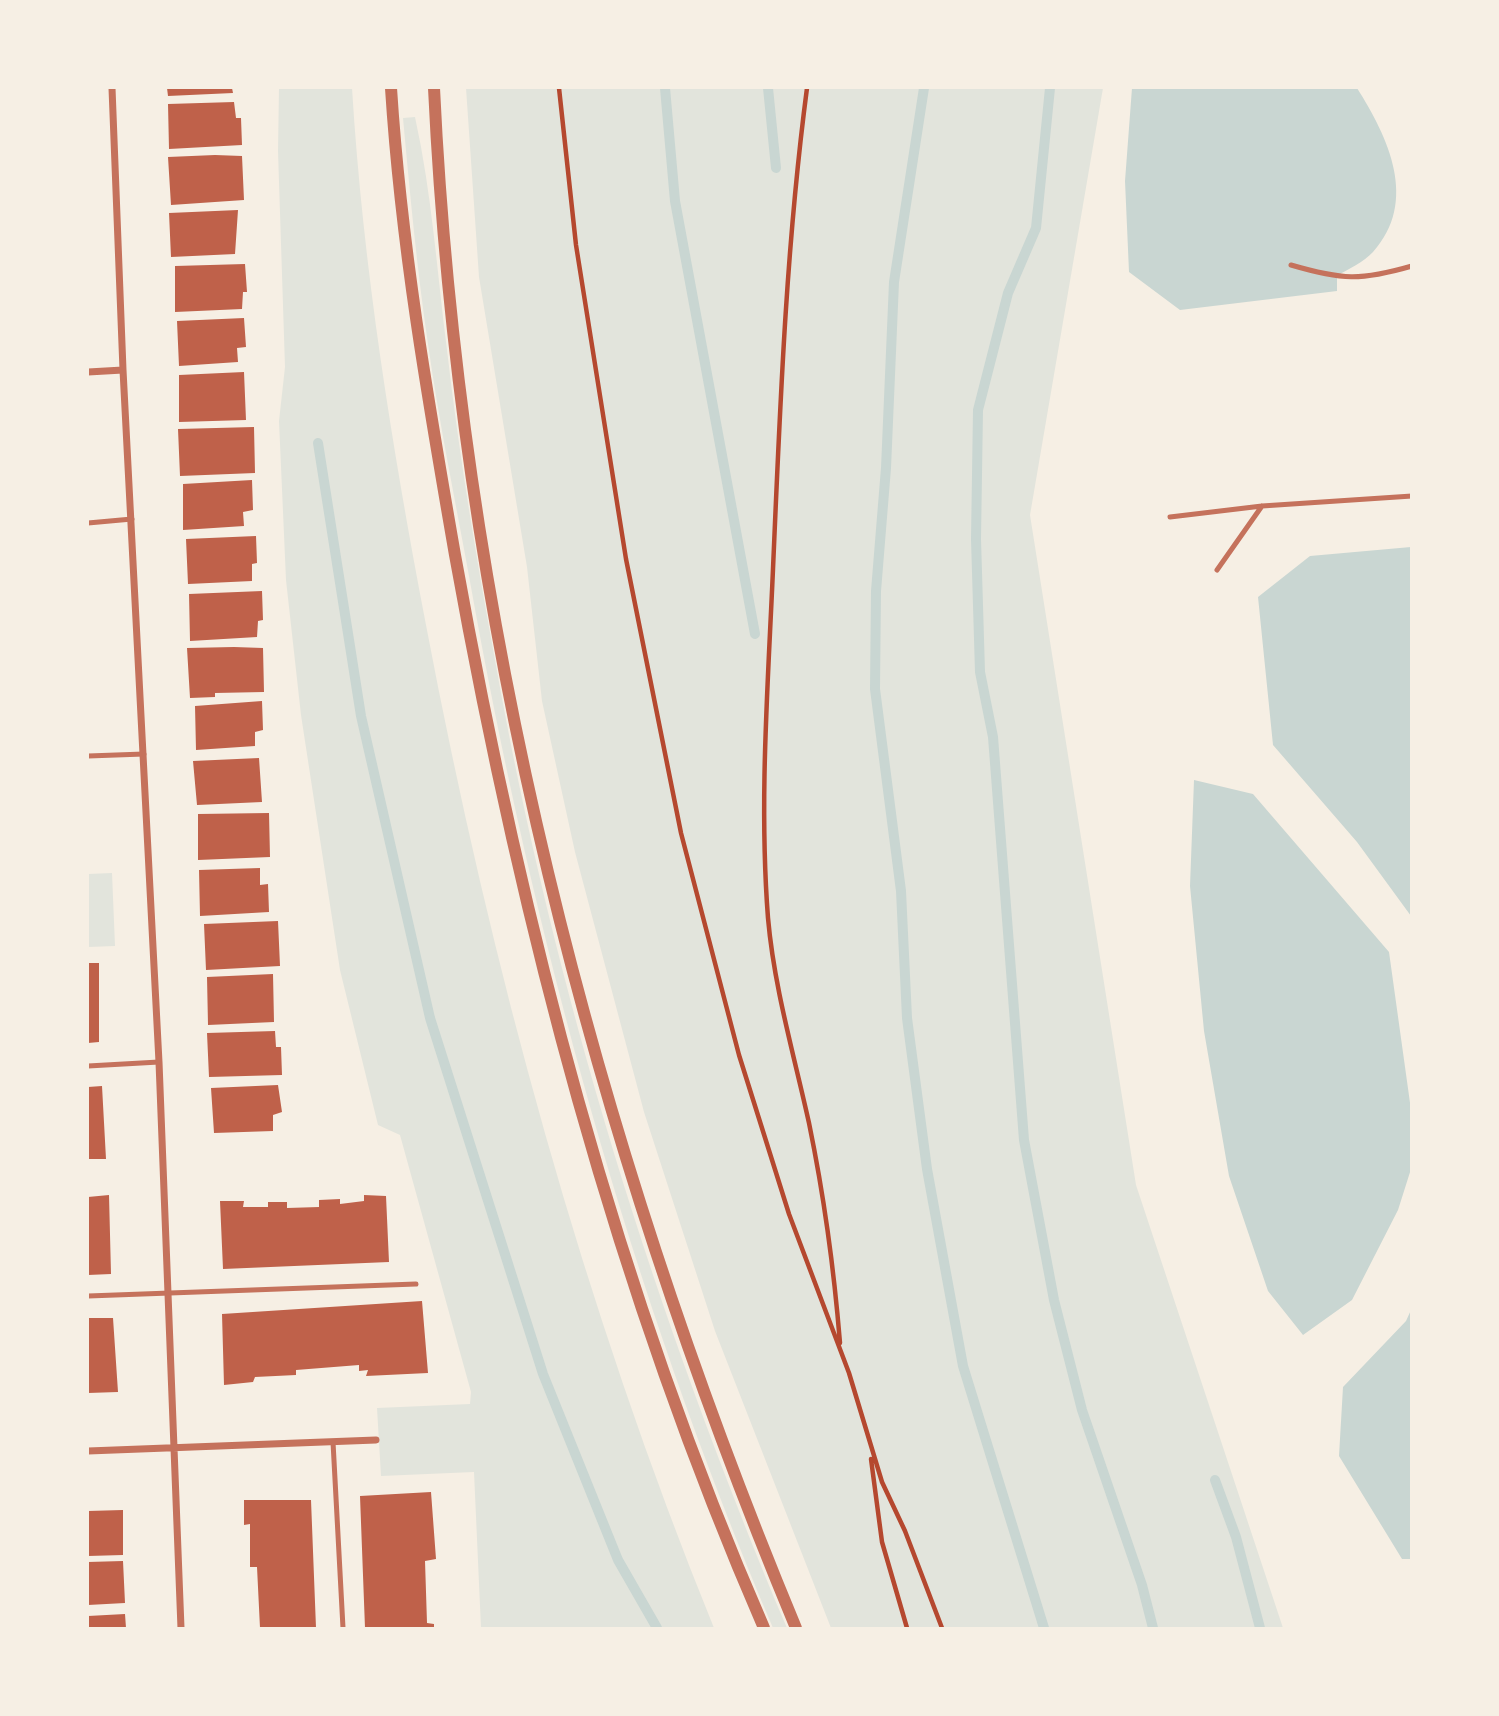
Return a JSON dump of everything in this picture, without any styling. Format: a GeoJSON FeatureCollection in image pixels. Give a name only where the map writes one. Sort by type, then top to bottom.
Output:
{"type":"FeatureCollection","features":[{"type":"Feature","properties":{"kind":"street"},"geometry":{"type":"LineString","coordinates":[[112,88],[122,370],[159,1062],[181,1629]]}},
{"type":"Feature","properties":{"kind":"street"},"geometry":{"type":"LineString","coordinates":[[391,88],[415,327],[474,661],[524,895],[587,1132],[637,1293],[712,1501],[764,1629]]}},
{"type":"Feature","properties":{"kind":"street"},"geometry":{"type":"LineString","coordinates":[[434,88],[436,151],[471,461],[512,703],[533,805],[590,1034],[648,1232],[729,1462],[796,1629]]}},
{"type":"Feature","properties":{"kind":"street"},"geometry":{"type":"LineString","coordinates":[[88,372],[122,370]]}},
{"type":"Feature","properties":{"kind":"street"},"geometry":{"type":"LineString","coordinates":[[88,1451],[376,1440]]}},
{"type":"Feature","properties":{"kind":"lane"},"geometry":{"type":"LineString","coordinates":[[1291,265],[1334,276],[1359,279],[1412,266]]}},
{"type":"Feature","properties":{"kind":"lane"},"geometry":{"type":"LineString","coordinates":[[1170,517],[1262,506],[1412,496]]}},
{"type":"Feature","properties":{"kind":"lane"},"geometry":{"type":"LineString","coordinates":[[1217,570],[1262,506]]}},
{"type":"Feature","properties":{"kind":"lane"},"geometry":{"type":"LineString","coordinates":[[88,523],[132,519]]}},
{"type":"Feature","properties":{"kind":"lane"},"geometry":{"type":"LineString","coordinates":[[88,756],[144,754]]}},
{"type":"Feature","properties":{"kind":"lane"},"geometry":{"type":"LineString","coordinates":[[88,1066],[159,1062]]}},
{"type":"Feature","properties":{"kind":"lane"},"geometry":{"type":"LineString","coordinates":[[88,1296],[416,1284]]}},
{"type":"Feature","properties":{"kind":"lane"},"geometry":{"type":"LineString","coordinates":[[333,1442],[343,1629]]}},
{"type":"Feature","properties":{"kind":"path"},"geometry":{"type":"LineString","coordinates":[[559,88],[576,245],[626,559],[681,833],[739,1055],[789,1214],[841,1351],[870,1448],[942,1629]]}},
{"type":"Feature","properties":{"kind":"path"},"geometry":{"type":"LineString","coordinates":[[807,88],[797,161],[766,667],[765,853],[768,921],[788,1040],[825,1210],[841,1351]]}},
{"type":"Feature","properties":{"kind":"path"},"geometry":{"type":"LineString","coordinates":[[870,1448],[882,1542],[907,1629]]}},
{"type":"Feature","properties":{"kind":"shaded area"},"geometry":{"type":"Polygon","coordinates":[[[279,88],[352,88],[363,223],[380,357],[426,625],[480,881],[545,1134],[582,1259],[667,1506],[714,1628],[481,1628],[474,1472],[381,1476],[377,1408],[470,1404],[471,1392],[400,1135],[378,1125],[340,970],[301,715],[286,580],[279,421],[285,367],[278,151],[279,88]]]}},
{"type":"Feature","properties":{"kind":"shaded area"},"geometry":{"type":"Polygon","coordinates":[[[466,88],[1103,88],[1030,515],[1136,1185],[1283,1628],[831,1628],[715,1331],[644,1112],[575,852],[542,701],[527,567],[479,277],[466,88]]]}},
{"type":"Feature","properties":{"kind":"shaded area"},"geometry":{"type":"Polygon","coordinates":[[[1132,88],[1357,88],[1379,127],[1394,169],[1394,212],[1387,232],[1369,256],[1337,276],[1337,291],[1180,310],[1129,272],[1125,181],[1132,88]]]}},
{"type":"Feature","properties":{"kind":"shaded area"},"geometry":{"type":"Polygon","coordinates":[[[415,117],[430,204],[462,467],[495,660],[547,908],[614,1153],[653,1273],[694,1393],[787,1628],[773,1628],[674,1372],[591,1111],[523,845],[495,711],[428,344],[403,118],[415,117]]]}},
{"type":"Feature","properties":{"kind":"shaded area"},"geometry":{"type":"Polygon","coordinates":[[[1412,547],[1411,916],[1357,842],[1273,745],[1258,597],[1310,556],[1412,547]]]}},
{"type":"Feature","properties":{"kind":"shaded area"},"geometry":{"type":"Polygon","coordinates":[[[1194,780],[1253,794],[1389,952],[1411,1110],[1411,1169],[1398,1210],[1352,1300],[1303,1335],[1268,1291],[1229,1176],[1204,1031],[1190,886],[1194,780]]]}},
{"type":"Feature","properties":{"kind":"shaded area"},"geometry":{"type":"Polygon","coordinates":[[[112,873],[115,946],[88,947],[88,874],[112,873]]]}},
{"type":"Feature","properties":{"kind":"shaded area"},"geometry":{"type":"Polygon","coordinates":[[[1411,1310],[1412,1559],[1402,1559],[1339,1456],[1343,1387],[1406,1321],[1411,1310]]]}},
{"type":"Feature","properties":{"kind":"building"},"geometry":{"type":"Polygon","coordinates":[[[167,88],[232,88],[233,93],[168,96],[167,88]]]}},
{"type":"Feature","properties":{"kind":"building"},"geometry":{"type":"Polygon","coordinates":[[[234,102],[236,118],[241,118],[242,145],[169,149],[168,104],[234,102]]]}},
{"type":"Feature","properties":{"kind":"building"},"geometry":{"type":"Polygon","coordinates":[[[242,156],[244,200],[171,205],[168,157],[242,156]]]}},
{"type":"Feature","properties":{"kind":"building"},"geometry":{"type":"Polygon","coordinates":[[[238,210],[235,254],[171,257],[169,213],[238,210]]]}},
{"type":"Feature","properties":{"kind":"building"},"geometry":{"type":"Polygon","coordinates":[[[245,264],[247,292],[243,292],[242,309],[175,312],[175,266],[245,264]]]}},
{"type":"Feature","properties":{"kind":"building"},"geometry":{"type":"Polygon","coordinates":[[[244,318],[246,347],[237,348],[238,362],[179,366],[177,321],[244,318]]]}},
{"type":"Feature","properties":{"kind":"building"},"geometry":{"type":"Polygon","coordinates":[[[244,372],[246,420],[179,422],[179,375],[244,372]]]}},
{"type":"Feature","properties":{"kind":"building"},"geometry":{"type":"Polygon","coordinates":[[[254,427],[255,473],[180,476],[178,429],[254,427]]]}},
{"type":"Feature","properties":{"kind":"building"},"geometry":{"type":"Polygon","coordinates":[[[252,480],[253,510],[243,512],[244,526],[183,530],[183,484],[252,480]]]}},
{"type":"Feature","properties":{"kind":"building"},"geometry":{"type":"Polygon","coordinates":[[[256,536],[257,563],[252,564],[252,581],[188,584],[186,539],[256,536]]]}},
{"type":"Feature","properties":{"kind":"building"},"geometry":{"type":"Polygon","coordinates":[[[262,591],[263,620],[258,621],[257,637],[190,641],[189,594],[262,591]]]}},
{"type":"Feature","properties":{"kind":"building"},"geometry":{"type":"Polygon","coordinates":[[[187,648],[263,648],[264,692],[215,693],[215,697],[190,698],[187,648]]]}},
{"type":"Feature","properties":{"kind":"building"},"geometry":{"type":"Polygon","coordinates":[[[262,701],[263,730],[255,732],[255,746],[196,750],[195,706],[262,701]]]}},
{"type":"Feature","properties":{"kind":"building"},"geometry":{"type":"Polygon","coordinates":[[[259,758],[262,802],[197,805],[193,761],[259,758]]]}},
{"type":"Feature","properties":{"kind":"building"},"geometry":{"type":"Polygon","coordinates":[[[269,813],[270,857],[198,860],[198,814],[269,813]]]}},
{"type":"Feature","properties":{"kind":"building"},"geometry":{"type":"Polygon","coordinates":[[[260,868],[260,885],[268,884],[269,912],[200,916],[199,870],[260,868]]]}},
{"type":"Feature","properties":{"kind":"building"},"geometry":{"type":"Polygon","coordinates":[[[278,921],[280,966],[206,970],[204,924],[278,921]]]}},
{"type":"Feature","properties":{"kind":"building"},"geometry":{"type":"Polygon","coordinates":[[[88,963],[99,963],[99,1042],[88,1043],[88,963]]]}},
{"type":"Feature","properties":{"kind":"building"},"geometry":{"type":"Polygon","coordinates":[[[273,974],[274,1022],[208,1025],[207,977],[273,974]]]}},
{"type":"Feature","properties":{"kind":"building"},"geometry":{"type":"Polygon","coordinates":[[[275,1031],[276,1047],[281,1047],[282,1075],[209,1077],[207,1033],[275,1031]]]}},
{"type":"Feature","properties":{"kind":"building"},"geometry":{"type":"Polygon","coordinates":[[[278,1085],[282,1112],[273,1115],[273,1131],[214,1133],[211,1088],[278,1085]]]}},
{"type":"Feature","properties":{"kind":"building"},"geometry":{"type":"Polygon","coordinates":[[[102,1086],[106,1159],[88,1159],[88,1087],[102,1086]]]}},
{"type":"Feature","properties":{"kind":"building"},"geometry":{"type":"Polygon","coordinates":[[[109,1195],[111,1274],[88,1275],[88,1197],[109,1195]]]}},
{"type":"Feature","properties":{"kind":"building"},"geometry":{"type":"Polygon","coordinates":[[[364,1195],[386,1196],[389,1262],[223,1269],[220,1201],[244,1201],[243,1207],[268,1207],[268,1202],[287,1202],[287,1208],[319,1207],[319,1200],[340,1199],[340,1204],[364,1201],[364,1195]]]}},
{"type":"Feature","properties":{"kind":"building"},"geometry":{"type":"Polygon","coordinates":[[[422,1301],[428,1373],[366,1376],[368,1370],[359,1371],[359,1365],[296,1370],[296,1375],[255,1377],[253,1382],[224,1385],[222,1314],[422,1301]]]}},
{"type":"Feature","properties":{"kind":"building"},"geometry":{"type":"Polygon","coordinates":[[[88,1318],[113,1318],[118,1392],[88,1393],[88,1318]]]}},
{"type":"Feature","properties":{"kind":"building"},"geometry":{"type":"Polygon","coordinates":[[[431,1492],[436,1559],[425,1561],[427,1623],[434,1624],[434,1628],[365,1628],[360,1496],[431,1492]]]}},
{"type":"Feature","properties":{"kind":"building"},"geometry":{"type":"Polygon","coordinates":[[[244,1500],[311,1500],[316,1628],[260,1628],[257,1567],[250,1567],[250,1524],[244,1525],[244,1500]]]}},
{"type":"Feature","properties":{"kind":"building"},"geometry":{"type":"Polygon","coordinates":[[[123,1510],[123,1555],[88,1556],[88,1511],[123,1510]]]}},
{"type":"Feature","properties":{"kind":"building"},"geometry":{"type":"Polygon","coordinates":[[[123,1561],[125,1603],[88,1605],[88,1562],[123,1561]]]}},
{"type":"Feature","properties":{"kind":"building"},"geometry":{"type":"Polygon","coordinates":[[[125,1614],[126,1628],[88,1628],[88,1616],[125,1614]]]}},
{"type":"Feature","properties":{"kind":"waterway"},"geometry":{"type":"LineString","coordinates":[[665,88],[675,201],[755,634]]}},
{"type":"Feature","properties":{"kind":"waterway"},"geometry":{"type":"LineString","coordinates":[[768,88],[776,168]]}},
{"type":"Feature","properties":{"kind":"waterway"},"geometry":{"type":"LineString","coordinates":[[924,88],[894,282],[886,468],[876,591],[875,689],[901,891],[907,1018],[927,1169],[963,1366],[1044,1628]]}},
{"type":"Feature","properties":{"kind":"waterway"},"geometry":{"type":"LineString","coordinates":[[1050,88],[1036,228],[1008,293],[978,410],[976,539],[980,672],[993,737],[1024,1140],[1054,1300],[1082,1410],[1142,1585],[1153,1628]]}},
{"type":"Feature","properties":{"kind":"waterway"},"geometry":{"type":"LineString","coordinates":[[318,443],[361,716],[430,1018],[543,1374],[618,1560],[657,1628]]}},
{"type":"Feature","properties":{"kind":"waterway"},"geometry":{"type":"LineString","coordinates":[[1215,1480],[1236,1537],[1260,1628]]}}]}
